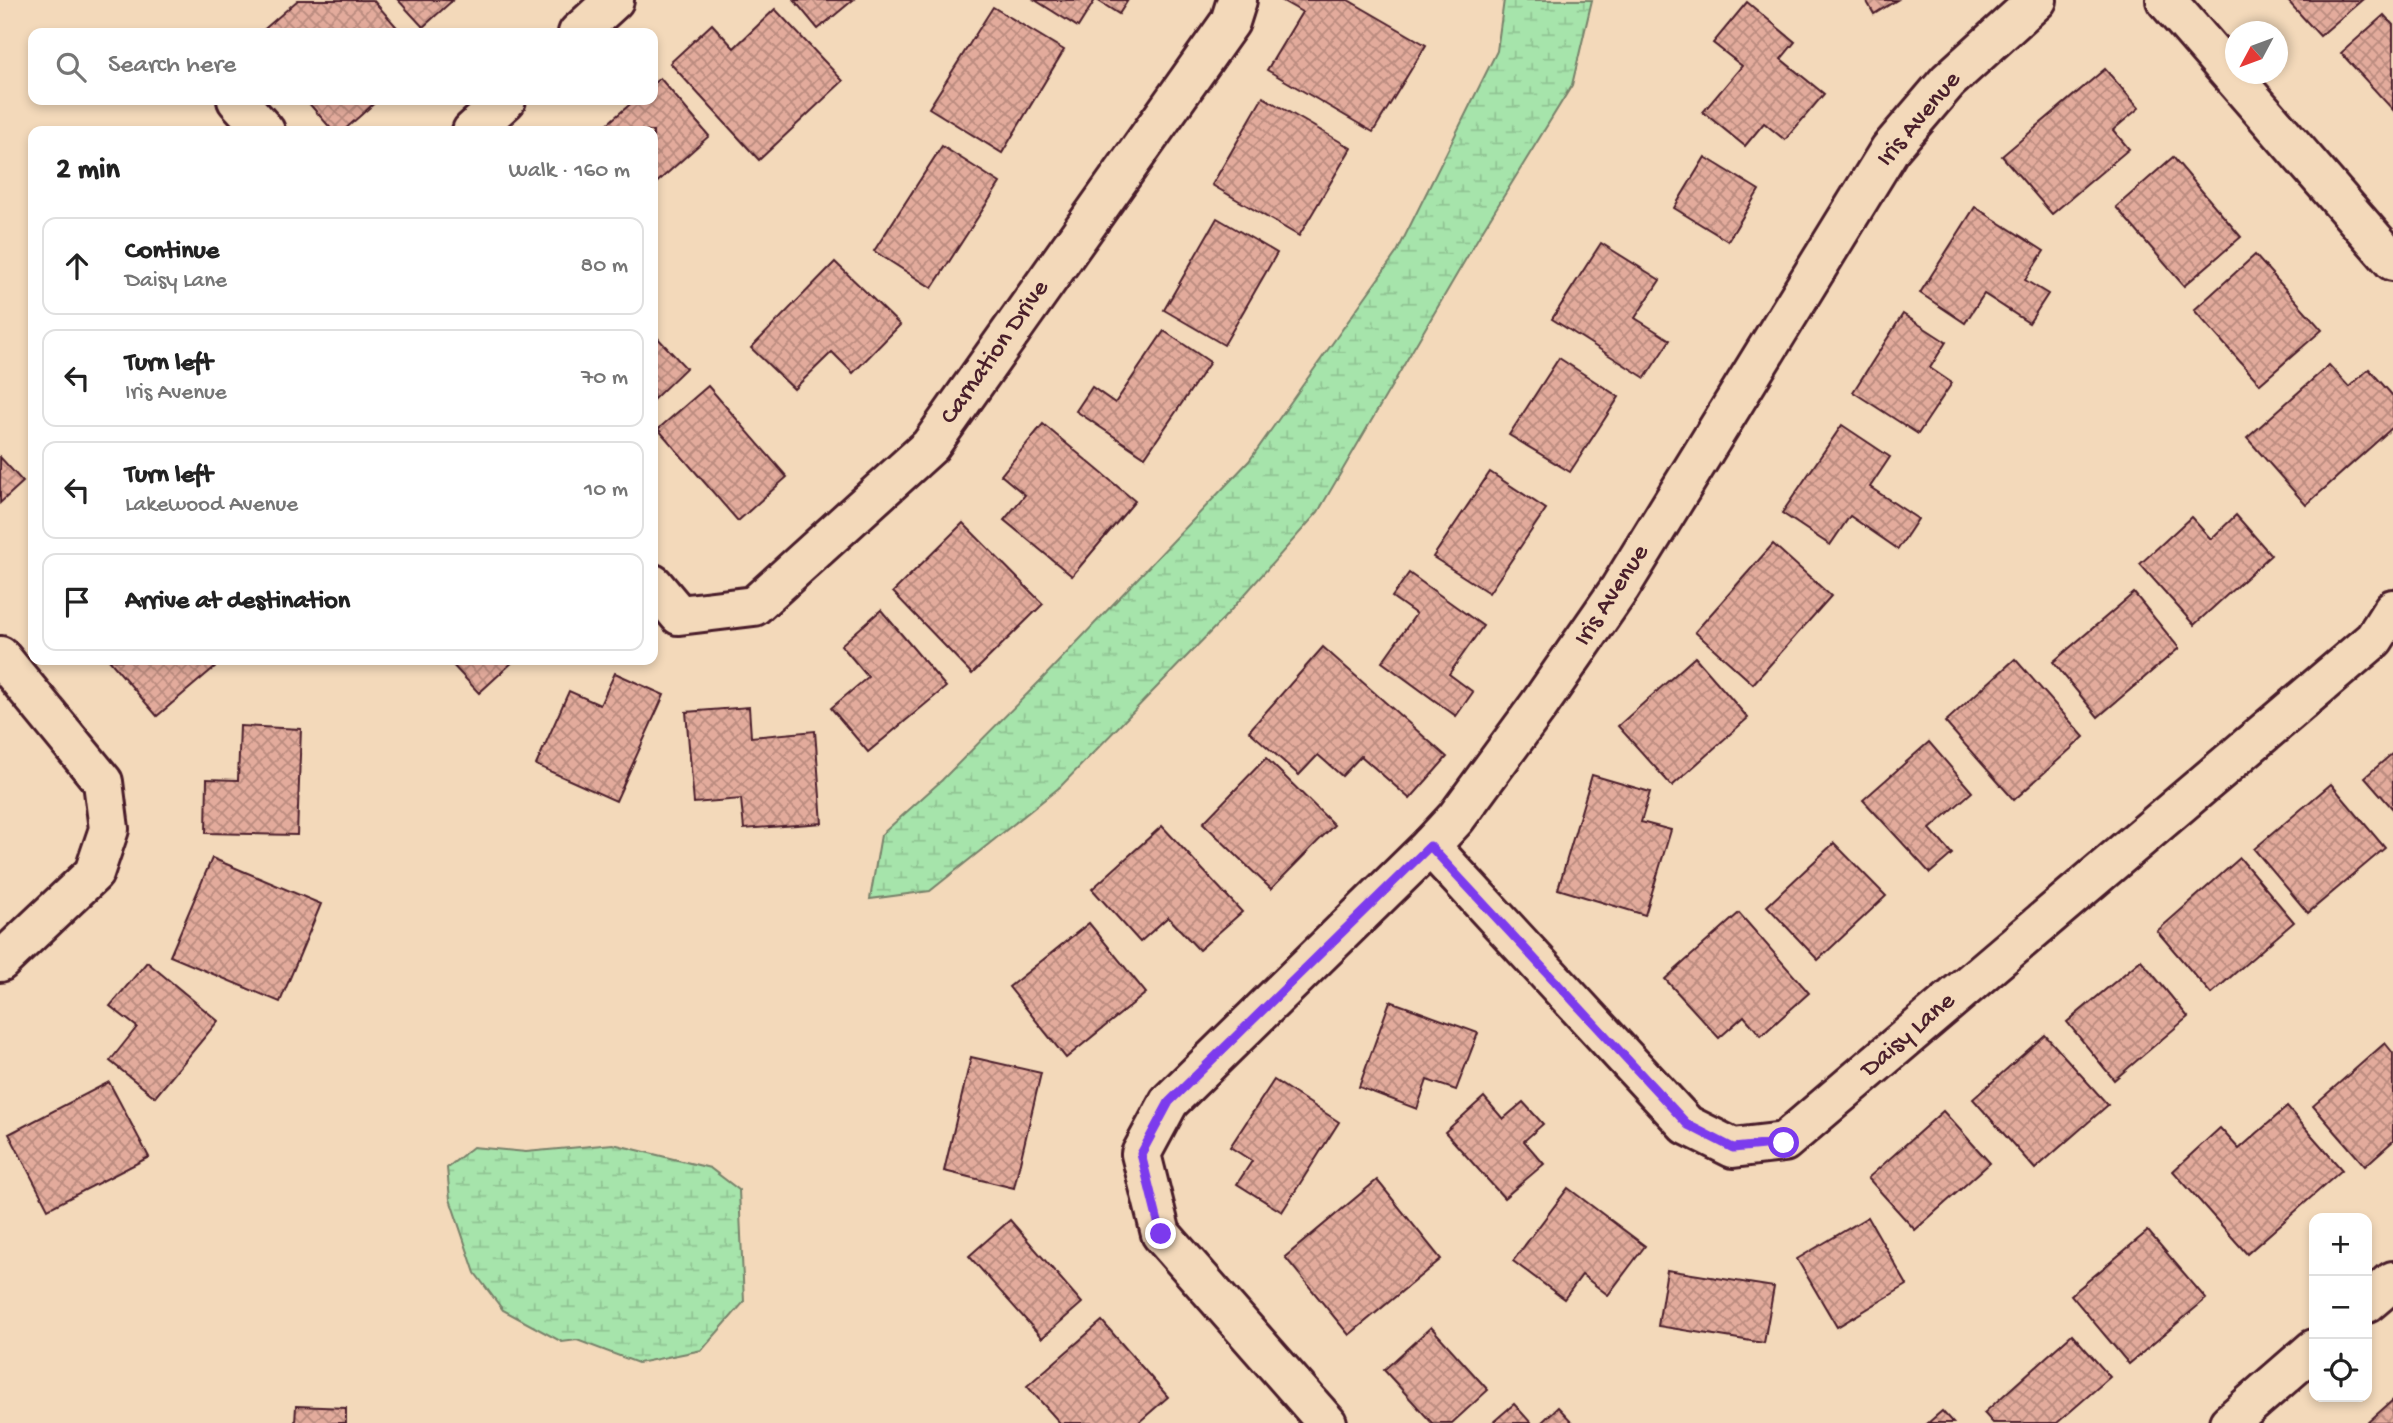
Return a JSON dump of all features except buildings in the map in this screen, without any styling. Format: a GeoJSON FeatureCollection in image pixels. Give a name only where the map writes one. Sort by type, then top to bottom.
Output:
{"type":"FeatureCollection","features":[{"type":"Feature","properties":{"kind":"street"},"geometry":{"type":"LineString","coordinates":[[583,28],[614,0]]}},
{"type":"Feature","properties":{"kind":"street","name":"Carnation Drive"},"geometry":{"type":"LineString","coordinates":[[658,590],[679,615],[754,606],[930,446],[1230,22],[1237,0]]}},
{"type":"Feature","properties":{"kind":"street","name":"Iris Avenue"},"geometry":{"type":"LineString","coordinates":[[1327,1423],[1161,1234],[1141,1154],[1169,1102],[1456,818],[1620,588],[1891,149],[1948,82],[2037,0]]}},
{"type":"Feature","properties":{"kind":"street"},"geometry":{"type":"LineString","coordinates":[[2166,0],[2393,261]]}},
{"type":"Feature","properties":{"kind":"street"},"geometry":{"type":"LineString","coordinates":[[241,105],[260,126]]}},
{"type":"Feature","properties":{"kind":"street"},"geometry":{"type":"LineString","coordinates":[[477,126],[501,105]]}},
{"type":"Feature","properties":{"kind":"street","name":"Daisy Lane"},"geometry":{"type":"LineString","coordinates":[[1430,846],[1688,1125],[1733,1148],[1784,1143],[2374,639],[2393,609]]}},
{"type":"Feature","properties":{"kind":"street"},"geometry":{"type":"LineString","coordinates":[[0,656],[103,782],[109,829],[94,873],[0,962]]}},
{"type":"Feature","properties":{"kind":"street"},"geometry":{"type":"LineString","coordinates":[[2372,1299],[2393,1281]]}},
{"type":"Feature","properties":{"kind":"street"},"geometry":{"type":"LineString","coordinates":[[2229,1423],[2309,1353]]}},
{"type":"Feature","properties":{"kind":"green space"},"geometry":{"type":"Polygon","coordinates":[[[1504,0],[1592,0],[1572,85],[1481,233],[1318,512],[1223,619],[1060,787],[930,891],[870,899],[881,835],[942,780],[1042,679],[1249,461],[1397,252],[1497,51],[1504,0]]]}},
{"type":"Feature","properties":{"kind":"green space"},"geometry":{"type":"Polygon","coordinates":[[[613,1144],[710,1168],[739,1190],[744,1302],[702,1350],[638,1363],[577,1340],[562,1342],[503,1310],[475,1273],[450,1199],[447,1168],[473,1147],[526,1152],[613,1144]]]}},
{"type":"Feature","properties":{"kind":"route"},"geometry":{"type":"LineString","coordinates":[[1161,1234],[1141,1154],[1169,1102],[1430,846],[1688,1125],[1733,1148],[1784,1143]]}}]}
